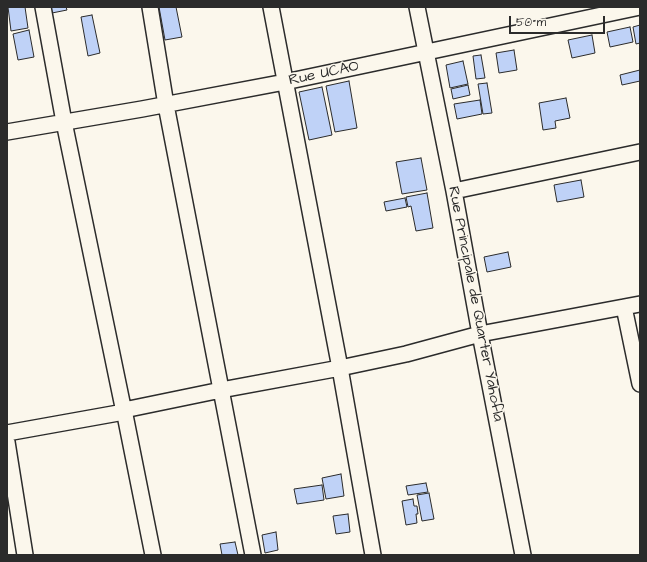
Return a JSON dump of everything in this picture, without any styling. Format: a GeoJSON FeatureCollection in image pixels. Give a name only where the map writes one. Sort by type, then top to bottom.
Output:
{"type":"FeatureCollection","features":[{"type":"Feature","properties":{"kind":"street"},"geometry":{"type":"LineString","coordinates":[[43,7],[64,122],[153,555]]}},
{"type":"Feature","properties":{"kind":"street"},"geometry":{"type":"LineString","coordinates":[[150,7],[166,105],[253,555]]}},
{"type":"Feature","properties":{"kind":"street"},"geometry":{"type":"LineString","coordinates":[[271,7],[340,368],[373,555]]}},
{"type":"Feature","properties":{"kind":"street","name":"Rue Principale de Quarter Yahofla"},"geometry":{"type":"LineString","coordinates":[[416,7],[454,191],[523,555]]}},
{"type":"Feature","properties":{"kind":"street","name":"Rue UCAO"},"geometry":{"type":"LineString","coordinates":[[7,132],[166,105],[286,82],[635,8]]}},
{"type":"Feature","properties":{"kind":"street"},"geometry":{"type":"LineString","coordinates":[[454,191],[640,152]]}},
{"type":"Feature","properties":{"kind":"street"},"geometry":{"type":"LineString","coordinates":[[7,433],[124,411],[221,390],[340,368],[406,354],[480,334],[640,304]]}},
{"type":"Feature","properties":{"kind":"street"},"geometry":{"type":"LineString","coordinates":[[624,307],[640,384]]}},
{"type":"Feature","properties":{"kind":"street"},"geometry":{"type":"LineString","coordinates":[[7,442],[25,555]]}},
{"type":"Feature","properties":{"kind":"building"},"geometry":{"type":"Polygon","coordinates":[[[8,7],[25,7],[28,28],[11,31],[8,7]]]}},
{"type":"Feature","properties":{"kind":"building"},"geometry":{"type":"Polygon","coordinates":[[[51,7],[66,7],[67,10],[52,13],[51,7]]]}},
{"type":"Feature","properties":{"kind":"building"},"geometry":{"type":"Polygon","coordinates":[[[159,7],[176,7],[182,37],[165,40],[159,7]]]}},
{"type":"Feature","properties":{"kind":"building"},"geometry":{"type":"Polygon","coordinates":[[[92,15],[100,53],[88,56],[81,17],[92,15]]]}},
{"type":"Feature","properties":{"kind":"building"},"geometry":{"type":"Polygon","coordinates":[[[640,25],[640,43],[636,44],[633,27],[640,25]]]}},
{"type":"Feature","properties":{"kind":"building"},"geometry":{"type":"Polygon","coordinates":[[[630,27],[633,42],[610,47],[607,32],[630,27]]]}},
{"type":"Feature","properties":{"kind":"building"},"geometry":{"type":"Polygon","coordinates":[[[29,30],[34,57],[18,60],[13,34],[29,30]]]}},
{"type":"Feature","properties":{"kind":"building"},"geometry":{"type":"Polygon","coordinates":[[[592,35],[595,53],[572,58],[568,40],[592,35]]]}},
{"type":"Feature","properties":{"kind":"building"},"geometry":{"type":"Polygon","coordinates":[[[514,50],[517,70],[499,73],[496,53],[514,50]]]}},
{"type":"Feature","properties":{"kind":"building"},"geometry":{"type":"Polygon","coordinates":[[[481,55],[485,78],[476,79],[473,56],[481,55]]]}},
{"type":"Feature","properties":{"kind":"building"},"geometry":{"type":"Polygon","coordinates":[[[463,61],[468,84],[450,88],[446,65],[463,61]]]}},
{"type":"Feature","properties":{"kind":"building"},"geometry":{"type":"Polygon","coordinates":[[[640,70],[640,81],[622,85],[620,75],[640,70]]]}},
{"type":"Feature","properties":{"kind":"building"},"geometry":{"type":"Polygon","coordinates":[[[349,81],[357,128],[335,132],[326,86],[349,81]]]}},
{"type":"Feature","properties":{"kind":"building"},"geometry":{"type":"Polygon","coordinates":[[[487,83],[492,113],[483,114],[478,84],[487,83]]]}},
{"type":"Feature","properties":{"kind":"building"},"geometry":{"type":"Polygon","coordinates":[[[468,85],[470,95],[453,99],[451,89],[468,85]]]}},
{"type":"Feature","properties":{"kind":"building"},"geometry":{"type":"Polygon","coordinates":[[[322,87],[332,135],[309,140],[299,92],[322,87]]]}},
{"type":"Feature","properties":{"kind":"building"},"geometry":{"type":"Polygon","coordinates":[[[566,98],[570,118],[555,121],[556,128],[543,130],[539,103],[566,98]]]}},
{"type":"Feature","properties":{"kind":"building"},"geometry":{"type":"Polygon","coordinates":[[[480,100],[482,114],[457,119],[454,104],[480,100]]]}},
{"type":"Feature","properties":{"kind":"building"},"geometry":{"type":"Polygon","coordinates":[[[421,158],[427,190],[402,194],[396,162],[421,158]]]}},
{"type":"Feature","properties":{"kind":"building"},"geometry":{"type":"Polygon","coordinates":[[[581,180],[584,197],[557,202],[554,185],[581,180]]]}},
{"type":"Feature","properties":{"kind":"building"},"geometry":{"type":"Polygon","coordinates":[[[427,193],[433,228],[416,231],[411,206],[408,207],[406,197],[427,193]]]}},
{"type":"Feature","properties":{"kind":"building"},"geometry":{"type":"Polygon","coordinates":[[[405,198],[407,207],[386,211],[384,202],[405,198]]]}},
{"type":"Feature","properties":{"kind":"building"},"geometry":{"type":"Polygon","coordinates":[[[508,252],[511,267],[487,272],[484,257],[508,252]]]}},
{"type":"Feature","properties":{"kind":"building"},"geometry":{"type":"Polygon","coordinates":[[[341,474],[344,496],[326,499],[322,478],[341,474]]]}},
{"type":"Feature","properties":{"kind":"building"},"geometry":{"type":"Polygon","coordinates":[[[426,483],[428,492],[408,495],[406,486],[426,483]]]}},
{"type":"Feature","properties":{"kind":"building"},"geometry":{"type":"Polygon","coordinates":[[[322,485],[324,500],[297,504],[294,489],[322,485]]]}},
{"type":"Feature","properties":{"kind":"building"},"geometry":{"type":"Polygon","coordinates":[[[429,493],[434,519],[422,521],[417,495],[429,493]]]}},
{"type":"Feature","properties":{"kind":"building"},"geometry":{"type":"Polygon","coordinates":[[[413,499],[414,506],[417,506],[417,523],[406,525],[402,501],[413,499]]]}},
{"type":"Feature","properties":{"kind":"building"},"geometry":{"type":"Polygon","coordinates":[[[348,514],[350,532],[336,534],[333,516],[348,514]]]}},
{"type":"Feature","properties":{"kind":"building"},"geometry":{"type":"Polygon","coordinates":[[[276,532],[278,550],[265,553],[262,535],[276,532]]]}},
{"type":"Feature","properties":{"kind":"building"},"geometry":{"type":"Polygon","coordinates":[[[235,542],[238,555],[222,555],[220,544],[235,542]]]}}]}
